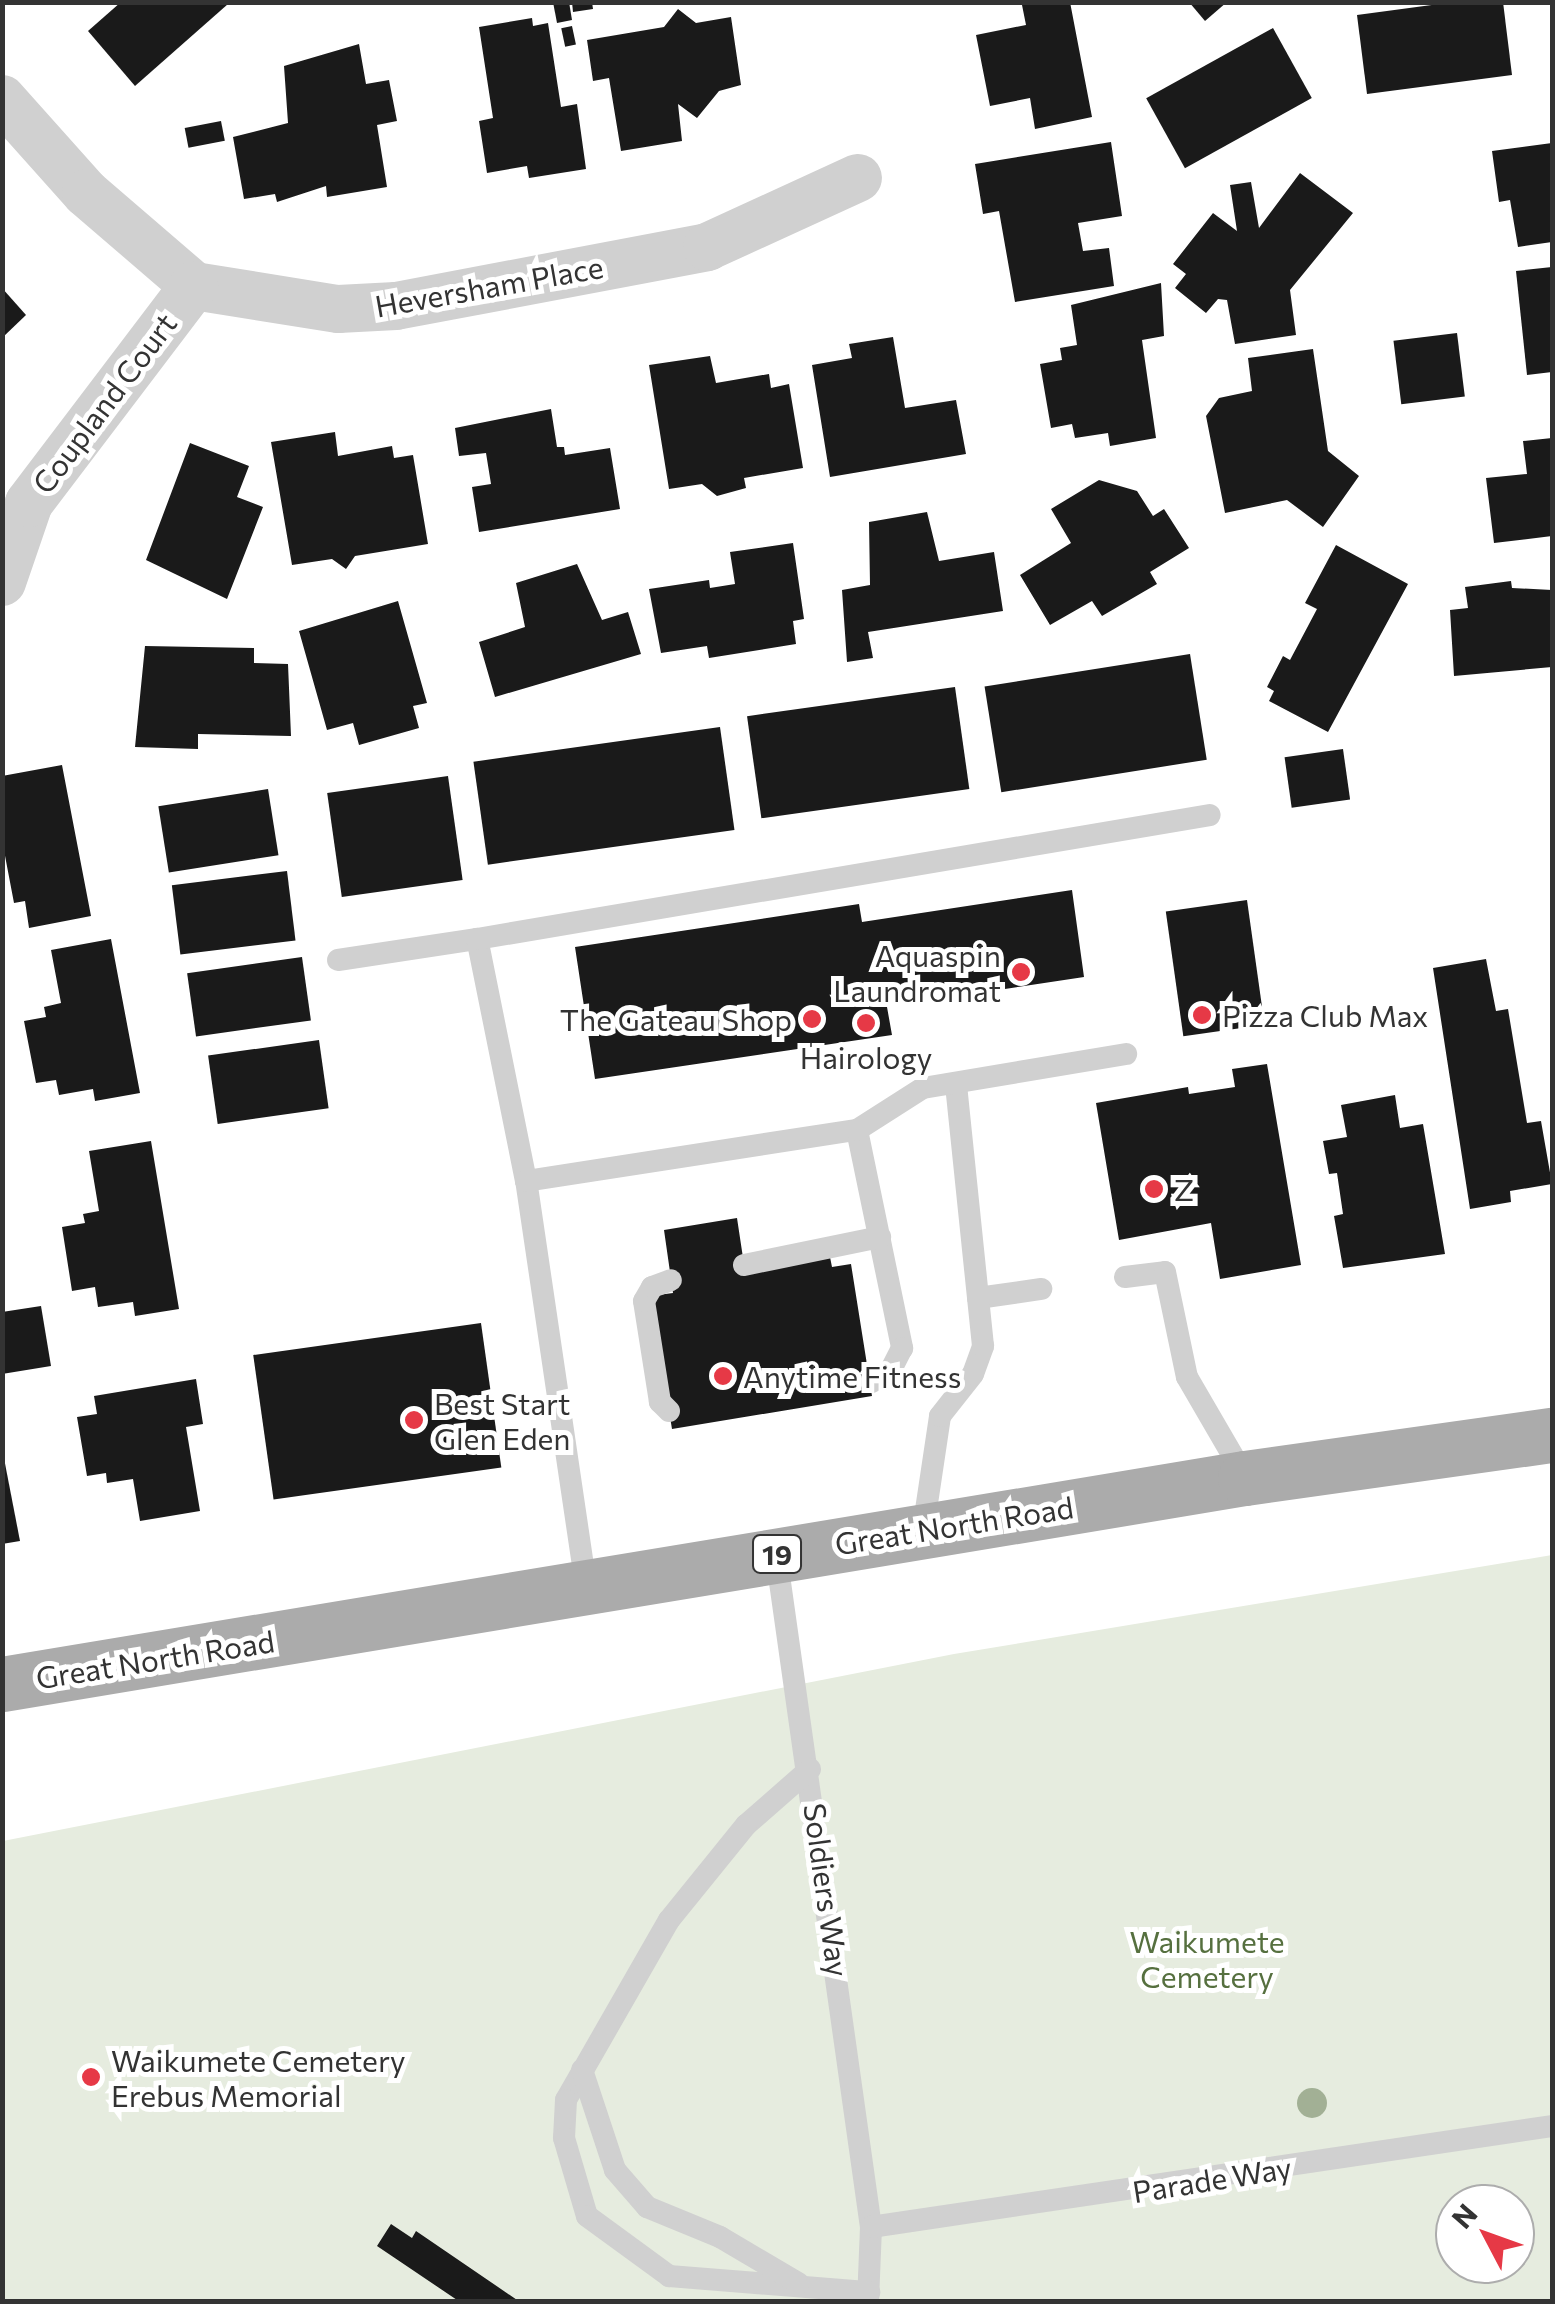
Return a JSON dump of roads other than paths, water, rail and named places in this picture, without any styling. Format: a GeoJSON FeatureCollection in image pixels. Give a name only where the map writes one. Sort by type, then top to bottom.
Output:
{"type":"FeatureCollection","features":[{"type":"Feature","properties":{"kind":"main road","name":"Great North Road"},"geometry":{"type":"LineString","coordinates":[[2,1684],[922,1530],[1246,1478],[1552,1435]]}},
{"type":"Feature","properties":{"kind":"street"},"geometry":{"type":"LineString","coordinates":[[2,99],[86,193],[194,286]]}},
{"type":"Feature","properties":{"kind":"street","name":"Heversham Place"},"geometry":{"type":"LineString","coordinates":[[194,286],[338,310],[396,306],[707,247],[858,178]]}},
{"type":"Feature","properties":{"kind":"street","name":"Coupland Court"},"geometry":{"type":"LineString","coordinates":[[2,582],[28,503],[194,286]]}},
{"type":"Feature","properties":{"kind":"lane"},"geometry":{"type":"LineString","coordinates":[[338,960],[1210,814]]}},
{"type":"Feature","properties":{"kind":"lane"},"geometry":{"type":"LineString","coordinates":[[477,939],[526,1180],[586,1586]]}},
{"type":"Feature","properties":{"kind":"lane"},"geometry":{"type":"LineString","coordinates":[[526,1180],[857,1130],[923,1088],[1126,1054]]}},
{"type":"Feature","properties":{"kind":"lane"},"geometry":{"type":"LineString","coordinates":[[922,1530],[940,1416],[972,1374],[983,1346],[956,1085]]}},
{"type":"Feature","properties":{"kind":"lane"},"geometry":{"type":"LineString","coordinates":[[857,1130],[902,1348],[889,1373],[870,1382]]}},
{"type":"Feature","properties":{"kind":"lane"},"geometry":{"type":"LineString","coordinates":[[744,1265],[880,1237]]}},
{"type":"Feature","properties":{"kind":"lane"},"geometry":{"type":"LineString","coordinates":[[1125,1277],[1166,1272],[1187,1377],[1246,1478]]}},
{"type":"Feature","properties":{"kind":"lane"},"geometry":{"type":"LineString","coordinates":[[669,1411],[660,1402],[644,1301],[652,1287],[672,1280]]}},
{"type":"Feature","properties":{"kind":"lane"},"geometry":{"type":"LineString","coordinates":[[978,1298],[1040,1289]]}},
{"type":"Feature","properties":{"kind":"lane","name":"Soldiers Way"},"geometry":{"type":"LineString","coordinates":[[776,1554],[810,1769],[870,2227],[869,2297]]}},
{"type":"Feature","properties":{"kind":"lane"},"geometry":{"type":"LineString","coordinates":[[810,1769],[746,1824],[669,1920],[566,2100],[564,2138],[587,2216],[669,2276],[805,2287],[869,2297]]}},
{"type":"Feature","properties":{"kind":"lane"},"geometry":{"type":"LineString","coordinates":[[582,2070],[615,2170],[647,2207],[720,2237],[805,2287]]}},
{"type":"Feature","properties":{"kind":"lane","name":"Parade Way"},"geometry":{"type":"LineString","coordinates":[[870,2227],[1552,2126]]}},
{"type":"Feature","properties":{"kind":"place","name":"Aquaspin Laundromat"},"geometry":{"type":"Point","coordinates":[1021,972]}},
{"type":"Feature","properties":{"kind":"place","name":"Pizza Club Max"},"geometry":{"type":"Point","coordinates":[1202,1015]}},
{"type":"Feature","properties":{"kind":"place","name":"The Gateau Shop"},"geometry":{"type":"Point","coordinates":[812,1019]}},
{"type":"Feature","properties":{"kind":"place","name":"Hairology"},"geometry":{"type":"Point","coordinates":[866,1023]}},
{"type":"Feature","properties":{"kind":"place","name":"Z"},"geometry":{"type":"Point","coordinates":[1154,1189]}},
{"type":"Feature","properties":{"kind":"place","name":"Anytime Fitness"},"geometry":{"type":"Point","coordinates":[723,1376]}},
{"type":"Feature","properties":{"kind":"place","name":"Best Start Glen Eden"},"geometry":{"type":"Point","coordinates":[414,1420]}},
{"type":"Feature","properties":{"kind":"place","name":"Waikumete Cemetery Erebus Memorial"},"geometry":{"type":"Point","coordinates":[91,2077]}},
{"type":"Feature","properties":{"kind":"park label","name":"Waikumete Cemetery"},"geometry":{"type":"Point","coordinates":[1207,1958]}}]}
